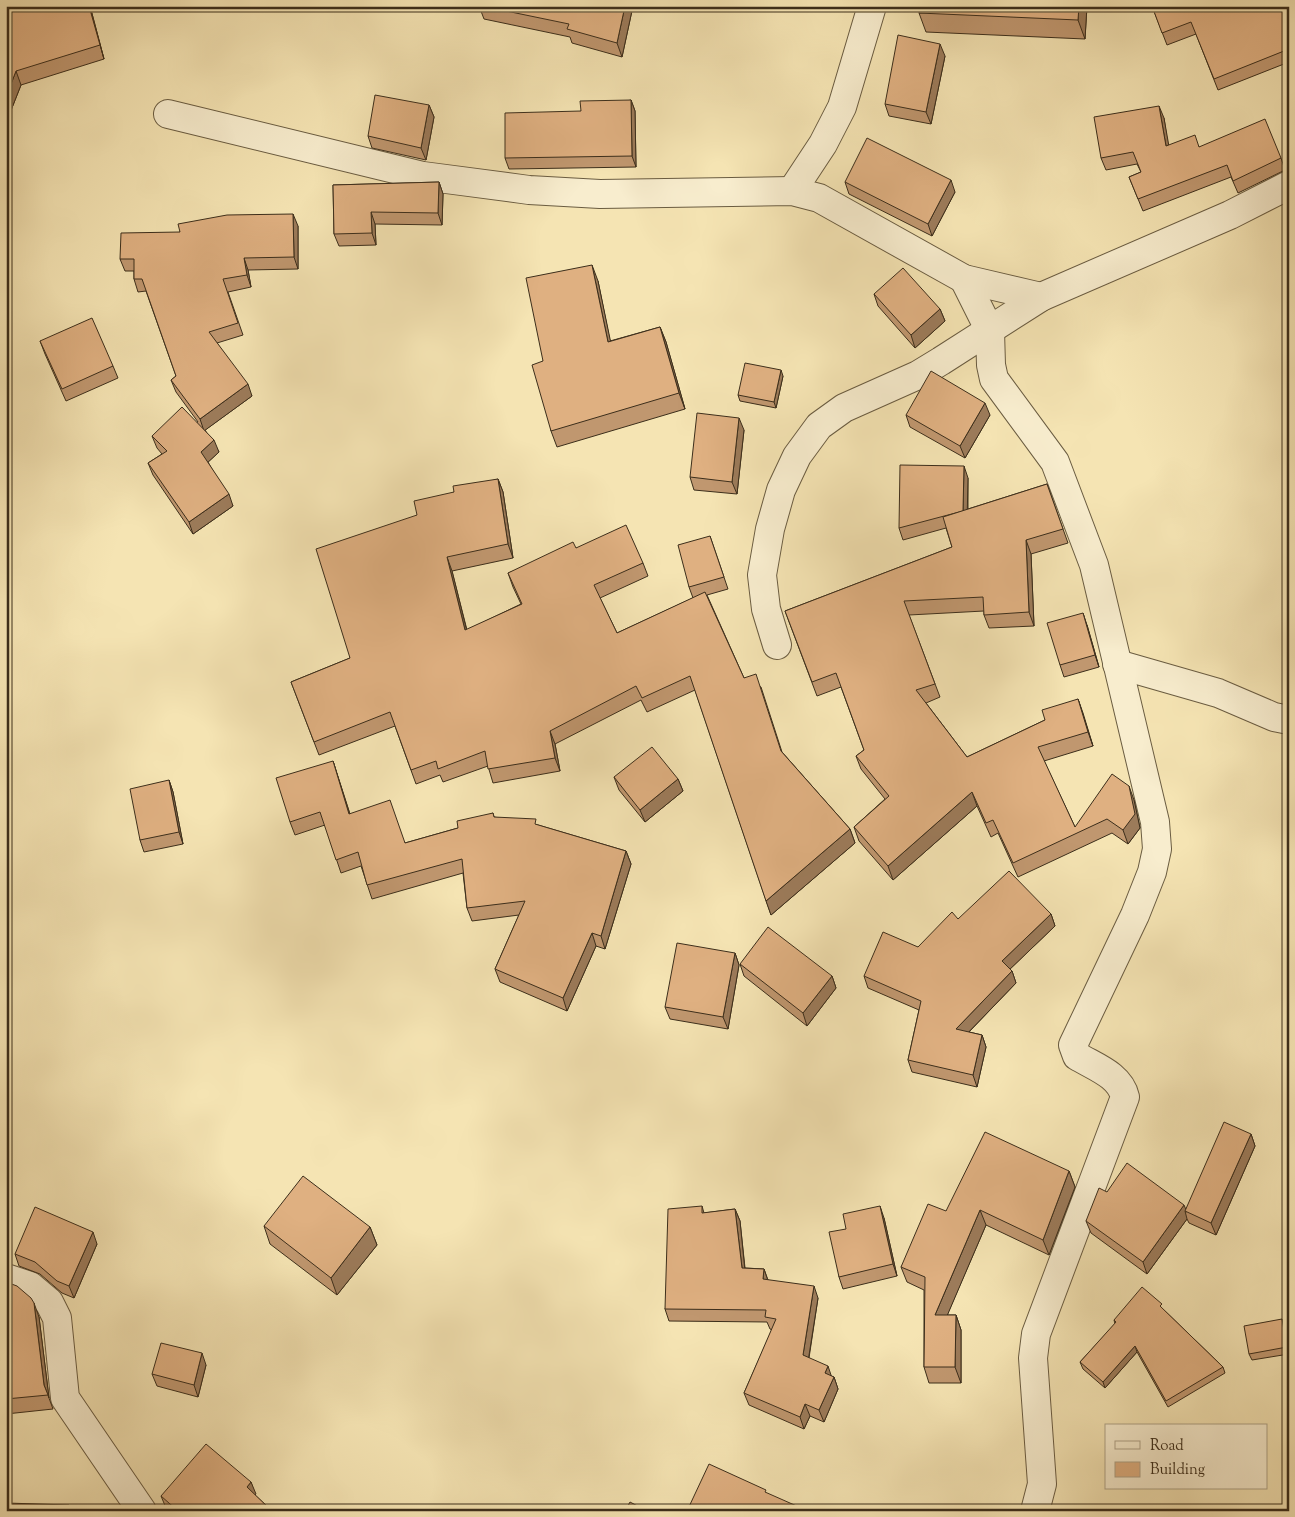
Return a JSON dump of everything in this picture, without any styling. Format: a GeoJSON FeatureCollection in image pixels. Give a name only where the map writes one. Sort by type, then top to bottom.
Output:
{"type":"FeatureCollection","features":[{"type":"Feature","properties":{"kind":"street"},"geometry":{"type":"LineString","coordinates":[[792,191],[823,144],[842,107],[872,6]]}},
{"type":"Feature","properties":{"kind":"street"},"geometry":{"type":"LineString","coordinates":[[168,114],[423,176],[529,190],[600,194],[792,191],[819,198],[964,279],[1041,297]]}},
{"type":"Feature","properties":{"kind":"street"},"geometry":{"type":"LineString","coordinates":[[777,645],[766,609],[762,576],[770,529],[780,490],[797,456],[819,426],[844,408],[918,374],[990,331],[1041,297],[1230,215],[1289,185]]}},
{"type":"Feature","properties":{"kind":"street"},"geometry":{"type":"LineString","coordinates":[[964,279],[990,331],[991,365],[994,379],[1055,462],[1094,565],[1155,822],[1157,848],[1152,872],[1135,915],[1073,1045],[1077,1056],[1115,1078],[1123,1090],[1124,1097],[1036,1334],[1033,1358],[1042,1484],[1035,1511]]}},
{"type":"Feature","properties":{"kind":"street"},"geometry":{"type":"LineString","coordinates":[[1117,664],[1218,694],[1274,717],[1289,720]]}},
{"type":"Feature","properties":{"kind":"street"},"geometry":{"type":"LineString","coordinates":[[6,1278],[30,1286],[49,1302],[57,1318],[65,1398],[142,1511]]}},
{"type":"Feature","properties":{"kind":"building"},"geometry":{"type":"Polygon","coordinates":[[[6,6],[89,6],[100,45],[16,71],[6,97],[6,6]]]}},
{"type":"Feature","properties":{"kind":"building"},"geometry":{"type":"Polygon","coordinates":[[[482,6],[625,6],[617,43],[567,29],[569,24],[482,6]]]}},
{"type":"Feature","properties":{"kind":"building"},"geometry":{"type":"Polygon","coordinates":[[[919,6],[1079,6],[1078,20],[919,13],[919,6]]]}},
{"type":"Feature","properties":{"kind":"building"},"geometry":{"type":"Polygon","coordinates":[[[1152,6],[1289,6],[1289,49],[1214,79],[1191,22],[1162,33],[1152,6]]]}},
{"type":"Feature","properties":{"kind":"building"},"geometry":{"type":"Polygon","coordinates":[[[898,35],[940,44],[926,112],[885,104],[898,35]]]}},
{"type":"Feature","properties":{"kind":"building"},"geometry":{"type":"Polygon","coordinates":[[[375,95],[429,105],[421,148],[368,136],[375,95]]]}},
{"type":"Feature","properties":{"kind":"building"},"geometry":{"type":"Polygon","coordinates":[[[631,100],[632,156],[505,158],[505,113],[581,111],[580,101],[631,100]]]}},
{"type":"Feature","properties":{"kind":"building"},"geometry":{"type":"Polygon","coordinates":[[[1159,106],[1166,146],[1195,135],[1199,147],[1265,119],[1281,158],[1233,181],[1227,165],[1138,199],[1129,177],[1141,172],[1133,152],[1101,158],[1094,117],[1159,106]]]}},
{"type":"Feature","properties":{"kind":"building"},"geometry":{"type":"Polygon","coordinates":[[[867,138],[951,180],[928,224],[845,182],[867,138]]]}},
{"type":"Feature","properties":{"kind":"building"},"geometry":{"type":"Polygon","coordinates":[[[439,182],[438,213],[371,212],[372,233],[334,234],[333,185],[439,182]]]}},
{"type":"Feature","properties":{"kind":"building"},"geometry":{"type":"Polygon","coordinates":[[[293,214],[294,257],[244,258],[247,275],[223,279],[238,323],[209,332],[248,384],[200,419],[171,380],[176,376],[142,279],[134,279],[134,259],[120,259],[121,233],[180,232],[178,224],[227,215],[293,214]]]}},
{"type":"Feature","properties":{"kind":"building"},"geometry":{"type":"Polygon","coordinates":[[[592,265],[608,342],[660,327],[679,393],[551,431],[532,365],[543,361],[526,278],[592,265]]]}},
{"type":"Feature","properties":{"kind":"building"},"geometry":{"type":"Polygon","coordinates":[[[903,268],[940,309],[911,335],[874,294],[903,268]]]}},
{"type":"Feature","properties":{"kind":"building"},"geometry":{"type":"Polygon","coordinates":[[[92,318],[113,366],[62,389],[40,341],[92,318]]]}},
{"type":"Feature","properties":{"kind":"building"},"geometry":{"type":"Polygon","coordinates":[[[745,363],[781,370],[774,402],[738,395],[745,363]]]}},
{"type":"Feature","properties":{"kind":"building"},"geometry":{"type":"Polygon","coordinates":[[[931,371],[985,403],[960,446],[906,415],[931,371]]]}},
{"type":"Feature","properties":{"kind":"building"},"geometry":{"type":"Polygon","coordinates":[[[182,407],[214,440],[201,452],[229,494],[189,522],[148,463],[167,451],[152,436],[182,407]]]}},
{"type":"Feature","properties":{"kind":"building"},"geometry":{"type":"Polygon","coordinates":[[[697,413],[739,418],[732,482],[690,477],[697,413]]]}},
{"type":"Feature","properties":{"kind":"building"},"geometry":{"type":"Polygon","coordinates":[[[900,465],[964,466],[963,511],[899,528],[900,465]]]}},
{"type":"Feature","properties":{"kind":"building"},"geometry":{"type":"Polygon","coordinates":[[[498,479],[508,544],[447,557],[465,630],[522,604],[508,573],[573,542],[576,548],[626,525],[643,563],[594,585],[617,633],[705,592],[744,678],[756,674],[781,751],[850,829],[766,901],[690,676],[642,698],[636,686],[550,731],[555,758],[488,769],[485,751],[438,769],[436,761],[411,770],[390,712],[314,742],[291,682],[350,658],[316,549],[417,515],[414,501],[454,492],[453,486],[498,479]]]}},
{"type":"Feature","properties":{"kind":"building"},"geometry":{"type":"Polygon","coordinates":[[[1047,484],[1063,529],[1026,540],[1029,612],[984,615],[983,597],[904,601],[935,684],[916,690],[967,757],[1045,720],[1042,710],[1078,699],[1088,732],[1038,747],[1075,827],[1112,774],[1129,786],[1135,814],[1123,830],[1107,819],[1013,863],[993,820],[986,823],[972,792],[888,866],[854,827],[889,796],[856,756],[864,750],[836,673],[812,682],[785,611],[952,547],[943,517],[1047,484]]]}},
{"type":"Feature","properties":{"kind":"building"},"geometry":{"type":"Polygon","coordinates":[[[710,536],[724,577],[689,587],[678,545],[710,536]]]}},
{"type":"Feature","properties":{"kind":"building"},"geometry":{"type":"Polygon","coordinates":[[[1083,613],[1095,655],[1060,665],[1047,623],[1083,613]]]}},
{"type":"Feature","properties":{"kind":"building"},"geometry":{"type":"Polygon","coordinates":[[[652,747],[678,779],[640,810],[614,777],[652,747]]]}},
{"type":"Feature","properties":{"kind":"building"},"geometry":{"type":"Polygon","coordinates":[[[333,761],[349,814],[390,800],[405,843],[458,828],[457,821],[493,813],[494,817],[536,819],[535,824],[626,851],[601,936],[592,933],[563,998],[495,969],[525,901],[467,908],[462,859],[367,885],[358,852],[336,860],[320,812],[290,822],[276,778],[333,761]]]}},
{"type":"Feature","properties":{"kind":"building"},"geometry":{"type":"Polygon","coordinates":[[[169,780],[179,832],[140,840],[130,789],[169,780]]]}},
{"type":"Feature","properties":{"kind":"building"},"geometry":{"type":"Polygon","coordinates":[[[1009,871],[1051,914],[1002,961],[1012,971],[956,1029],[982,1035],[973,1075],[908,1060],[921,1001],[864,976],[883,932],[918,947],[952,912],[958,919],[1009,871]]]}},
{"type":"Feature","properties":{"kind":"building"},"geometry":{"type":"Polygon","coordinates":[[[768,927],[832,976],[803,1013],[740,964],[768,927]]]}},
{"type":"Feature","properties":{"kind":"building"},"geometry":{"type":"Polygon","coordinates":[[[677,943],[735,953],[723,1017],[665,1007],[677,943]]]}},
{"type":"Feature","properties":{"kind":"building"},"geometry":{"type":"Polygon","coordinates":[[[1224,1122],[1251,1134],[1211,1223],[1185,1211],[1224,1122]]]}},
{"type":"Feature","properties":{"kind":"building"},"geometry":{"type":"Polygon","coordinates":[[[985,1132],[1069,1171],[1043,1240],[980,1210],[935,1315],[956,1315],[955,1367],[924,1367],[925,1277],[901,1267],[928,1204],[946,1211],[985,1132]]]}},
{"type":"Feature","properties":{"kind":"building"},"geometry":{"type":"Polygon","coordinates":[[[1127,1163],[1184,1205],[1143,1262],[1086,1221],[1099,1188],[1107,1192],[1127,1163]]]}},
{"type":"Feature","properties":{"kind":"building"},"geometry":{"type":"Polygon","coordinates":[[[303,1176],[370,1227],[331,1278],[264,1226],[303,1176]]]}},
{"type":"Feature","properties":{"kind":"building"},"geometry":{"type":"Polygon","coordinates":[[[702,1206],[702,1213],[735,1209],[742,1268],[764,1269],[763,1279],[814,1286],[803,1355],[828,1366],[825,1373],[834,1377],[819,1410],[805,1404],[800,1417],[744,1393],[776,1319],[765,1317],[766,1310],[665,1309],[668,1209],[702,1206]]]}},
{"type":"Feature","properties":{"kind":"building"},"geometry":{"type":"Polygon","coordinates":[[[880,1206],[893,1264],[839,1277],[829,1232],[846,1229],[843,1214],[880,1206]]]}},
{"type":"Feature","properties":{"kind":"building"},"geometry":{"type":"Polygon","coordinates":[[[35,1207],[93,1232],[69,1286],[57,1281],[35,1262],[15,1254],[35,1207]]]}},
{"type":"Feature","properties":{"kind":"building"},"geometry":{"type":"Polygon","coordinates":[[[6,1282],[17,1286],[34,1303],[44,1385],[48,1395],[6,1399],[6,1282]]]}},
{"type":"Feature","properties":{"kind":"building"},"geometry":{"type":"Polygon","coordinates":[[[1142,1287],[1162,1304],[1160,1306],[1223,1367],[1166,1401],[1135,1346],[1103,1382],[1080,1362],[1116,1322],[1114,1320],[1142,1287]]]}},
{"type":"Feature","properties":{"kind":"building"},"geometry":{"type":"Polygon","coordinates":[[[1282,1319],[1287,1347],[1249,1354],[1244,1326],[1282,1319]]]}},
{"type":"Feature","properties":{"kind":"building"},"geometry":{"type":"Polygon","coordinates":[[[161,1343],[202,1353],[194,1385],[152,1374],[161,1343]]]}},
{"type":"Feature","properties":{"kind":"building"},"geometry":{"type":"Polygon","coordinates":[[[206,1444],[251,1482],[247,1487],[272,1511],[178,1511],[161,1496],[206,1444]]]}},
{"type":"Feature","properties":{"kind":"building"},"geometry":{"type":"Polygon","coordinates":[[[709,1464],[766,1490],[765,1492],[808,1511],[687,1511],[709,1464]]]}},
{"type":"Feature","properties":{"kind":"building"},"geometry":{"type":"Polygon","coordinates":[[[630,1502],[647,1511],[625,1511],[630,1502]]]}},
{"type":"Feature","properties":{"kind":"building"},"geometry":{"type":"Polygon","coordinates":[[[6,1503],[69,1505],[69,1511],[6,1511],[6,1503]]]}}]}
